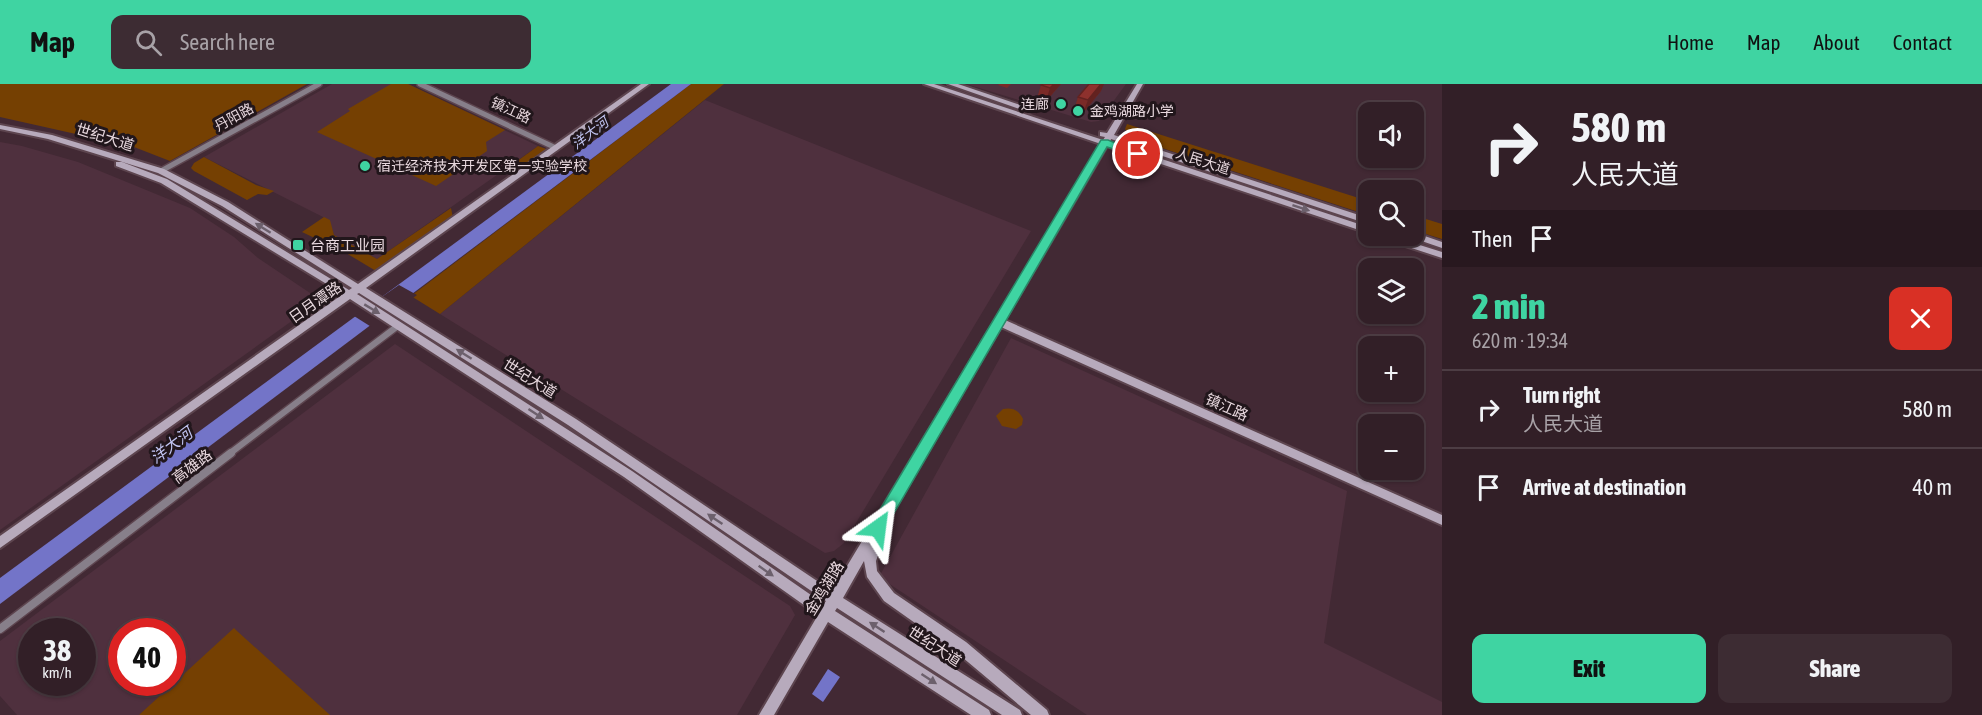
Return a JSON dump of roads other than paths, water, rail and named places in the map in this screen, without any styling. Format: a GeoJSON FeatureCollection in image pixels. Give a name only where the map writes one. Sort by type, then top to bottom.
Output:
{"type":"FeatureCollection","features":[{"type":"Feature","properties":{"kind":"street","name":"丹阳路"},"geometry":{"type":"LineString","coordinates":[[161,171],[319,84]]}},
{"type":"Feature","properties":{"kind":"street","name":"镇江路"},"geometry":{"type":"LineString","coordinates":[[420,84],[556,148]]}},
{"type":"Feature","properties":{"kind":"street","name":"日月潭路"},"geometry":{"type":"LineString","coordinates":[[0,543],[646,84]]}},
{"type":"Feature","properties":{"kind":"street","name":"人民大道"},"geometry":{"type":"LineString","coordinates":[[927,84],[1064,125]]}},
{"type":"Feature","properties":{"kind":"street","name":"人民大道"},"geometry":{"type":"LineString","coordinates":[[951,84],[1358,226]]}},
{"type":"Feature","properties":{"kind":"street","name":"金鸡湖路"},"geometry":{"type":"LineString","coordinates":[[766,715],[1140,84]]}},
{"type":"Feature","properties":{"kind":"street","name":"世纪大道"},"geometry":{"type":"LineString","coordinates":[[0,127],[80,145],[161,171],[225,204],[572,422],[835,600],[1015,715]]}},
{"type":"Feature","properties":{"kind":"street","name":"世纪大道"},"geometry":{"type":"LineString","coordinates":[[0,133],[66,147],[164,181],[194,198],[399,325],[628,474],[826,613],[984,715]]}},
{"type":"Feature","properties":{"kind":"street","name":"人民大道"},"geometry":{"type":"LineString","coordinates":[[1157,156],[1358,218]]}},
{"type":"Feature","properties":{"kind":"street"},"geometry":{"type":"LineString","coordinates":[[1424,239],[1442,245]]}},
{"type":"Feature","properties":{"kind":"street"},"geometry":{"type":"LineString","coordinates":[[1415,246],[1442,255]]}},
{"type":"Feature","properties":{"kind":"street","name":"镇江路"},"geometry":{"type":"LineString","coordinates":[[1000,322],[1442,520]]}},
{"type":"Feature","properties":{"kind":"street","name":"高雄路"},"geometry":{"type":"LineString","coordinates":[[0,629],[399,325]]}},
{"type":"Feature","properties":{"kind":"street"},"geometry":{"type":"LineString","coordinates":[[888,511],[870,561],[871,573],[878,585],[889,597],[961,647],[1042,715]]}},
{"type":"Feature","properties":{"kind":"place","name":"连廊"},"geometry":{"type":"Point","coordinates":[1061,104]}},
{"type":"Feature","properties":{"kind":"place","name":"金鸡湖路小学"},"geometry":{"type":"Point","coordinates":[1078,111]}},
{"type":"Feature","properties":{"kind":"place","name":"宿迁经济技术开发区第一实验学校"},"geometry":{"type":"Point","coordinates":[365,166]}},
{"type":"Feature","properties":{"kind":"place","name":"台商工业园"},"geometry":{"type":"Point","coordinates":[298,245]}},
{"type":"Feature","properties":{"kind":"water label","name":"洋大河"},"geometry":{"type":"Point","coordinates":[590,133]}},
{"type":"Feature","properties":{"kind":"water label","name":"洋大河"},"geometry":{"type":"Point","coordinates":[171,445]}}]}
